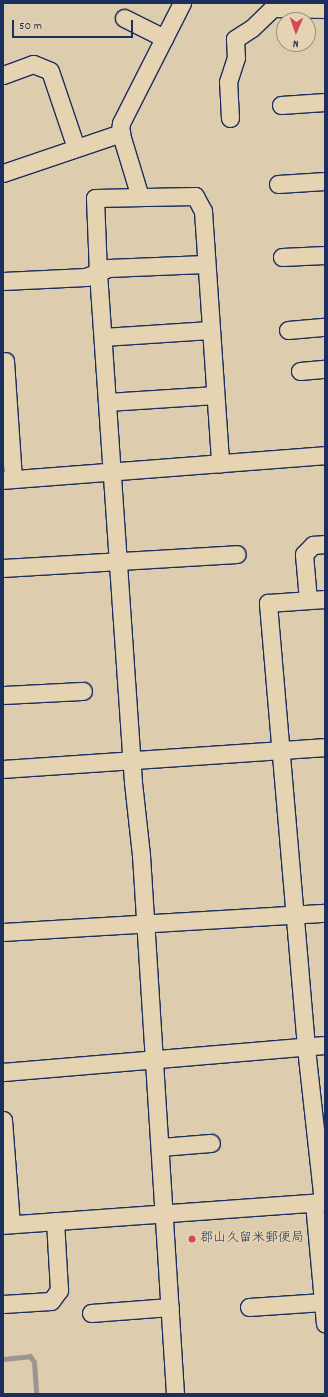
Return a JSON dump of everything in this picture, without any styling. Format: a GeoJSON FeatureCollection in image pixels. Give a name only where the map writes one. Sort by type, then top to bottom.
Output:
{"type":"FeatureCollection","features":[{"type":"Feature","properties":{"kind":"street"},"geometry":{"type":"LineString","coordinates":[[140,197],[121,133],[121,123],[182,3]]}},
{"type":"Feature","properties":{"kind":"street"},"geometry":{"type":"LineString","coordinates":[[230,118],[228,82],[236,58],[234,39],[252,28],[273,6],[325,9]]}},
{"type":"Feature","properties":{"kind":"street"},"geometry":{"type":"LineString","coordinates":[[124,18],[164,38]]}},
{"type":"Feature","properties":{"kind":"street"},"geometry":{"type":"LineString","coordinates":[[3,74],[33,64],[50,71],[76,148]]}},
{"type":"Feature","properties":{"kind":"street"},"geometry":{"type":"LineString","coordinates":[[281,105],[325,102]]}},
{"type":"Feature","properties":{"kind":"street"},"geometry":{"type":"LineString","coordinates":[[3,173],[121,133]]}},
{"type":"Feature","properties":{"kind":"street"},"geometry":{"type":"LineString","coordinates":[[278,184],[325,181]]}},
{"type":"Feature","properties":{"kind":"street"},"geometry":{"type":"LineString","coordinates":[[175,1394],[146,922],[132,761],[111,471],[108,402],[98,272],[95,198],[195,196],[203,211],[205,264],[220,463]]}},
{"type":"Feature","properties":{"kind":"street"},"geometry":{"type":"LineString","coordinates":[[282,258],[325,255]]}},
{"type":"Feature","properties":{"kind":"street"},"geometry":{"type":"LineString","coordinates":[[3,281],[86,277],[108,268],[205,264]]}},
{"type":"Feature","properties":{"kind":"street"},"geometry":{"type":"LineString","coordinates":[[288,330],[325,327]]}},
{"type":"Feature","properties":{"kind":"street"},"geometry":{"type":"LineString","coordinates":[[103,336],[210,330]]}},
{"type":"Feature","properties":{"kind":"street"},"geometry":{"type":"LineString","coordinates":[[5,361],[8,479],[325,455]]}},
{"type":"Feature","properties":{"kind":"street"},"geometry":{"type":"LineString","coordinates":[[300,370],[325,369]]}},
{"type":"Feature","properties":{"kind":"street"},"geometry":{"type":"LineString","coordinates":[[108,402],[215,395]]}},
{"type":"Feature","properties":{"kind":"street"},"geometry":{"type":"LineString","coordinates":[[308,600],[304,554],[313,545],[325,544]]}},
{"type":"Feature","properties":{"kind":"street"},"geometry":{"type":"LineString","coordinates":[[3,568],[237,554]]}},
{"type":"Feature","properties":{"kind":"street"},"geometry":{"type":"LineString","coordinates":[[325,599],[268,603],[320,1202],[325,1324]]}},
{"type":"Feature","properties":{"kind":"street"},"geometry":{"type":"LineString","coordinates":[[3,696],[83,691]]}},
{"type":"Feature","properties":{"kind":"street"},"geometry":{"type":"LineString","coordinates":[[3,769],[325,747]]}},
{"type":"Feature","properties":{"kind":"street"},"geometry":{"type":"LineString","coordinates":[[3,932],[146,922],[325,913]]}},
{"type":"Feature","properties":{"kind":"street"},"geometry":{"type":"LineString","coordinates":[[3,1072],[325,1045]]}},
{"type":"Feature","properties":{"kind":"street"},"geometry":{"type":"LineString","coordinates":[[3,1120],[7,1224],[320,1202]]}},
{"type":"Feature","properties":{"kind":"street"},"geometry":{"type":"LineString","coordinates":[[160,1147],[211,1143]]}},
{"type":"Feature","properties":{"kind":"street"},"geometry":{"type":"LineString","coordinates":[[3,1304],[51,1301],[59,1290],[54,1221]]}},
{"type":"Feature","properties":{"kind":"street"},"geometry":{"type":"LineString","coordinates":[[249,1308],[323,1302]]}},
{"type":"Feature","properties":{"kind":"street"},"geometry":{"type":"LineString","coordinates":[[91,1313],[170,1307]]}},
{"type":"Feature","properties":{"kind":"waterway"},"geometry":{"type":"LineString","coordinates":[[3,1359],[30,1356],[34,1362],[36,1394]]}},
{"type":"Feature","properties":{"kind":"place","name":"郡山久留米郵便局"},"geometry":{"type":"Point","coordinates":[192,1239]}}]}
